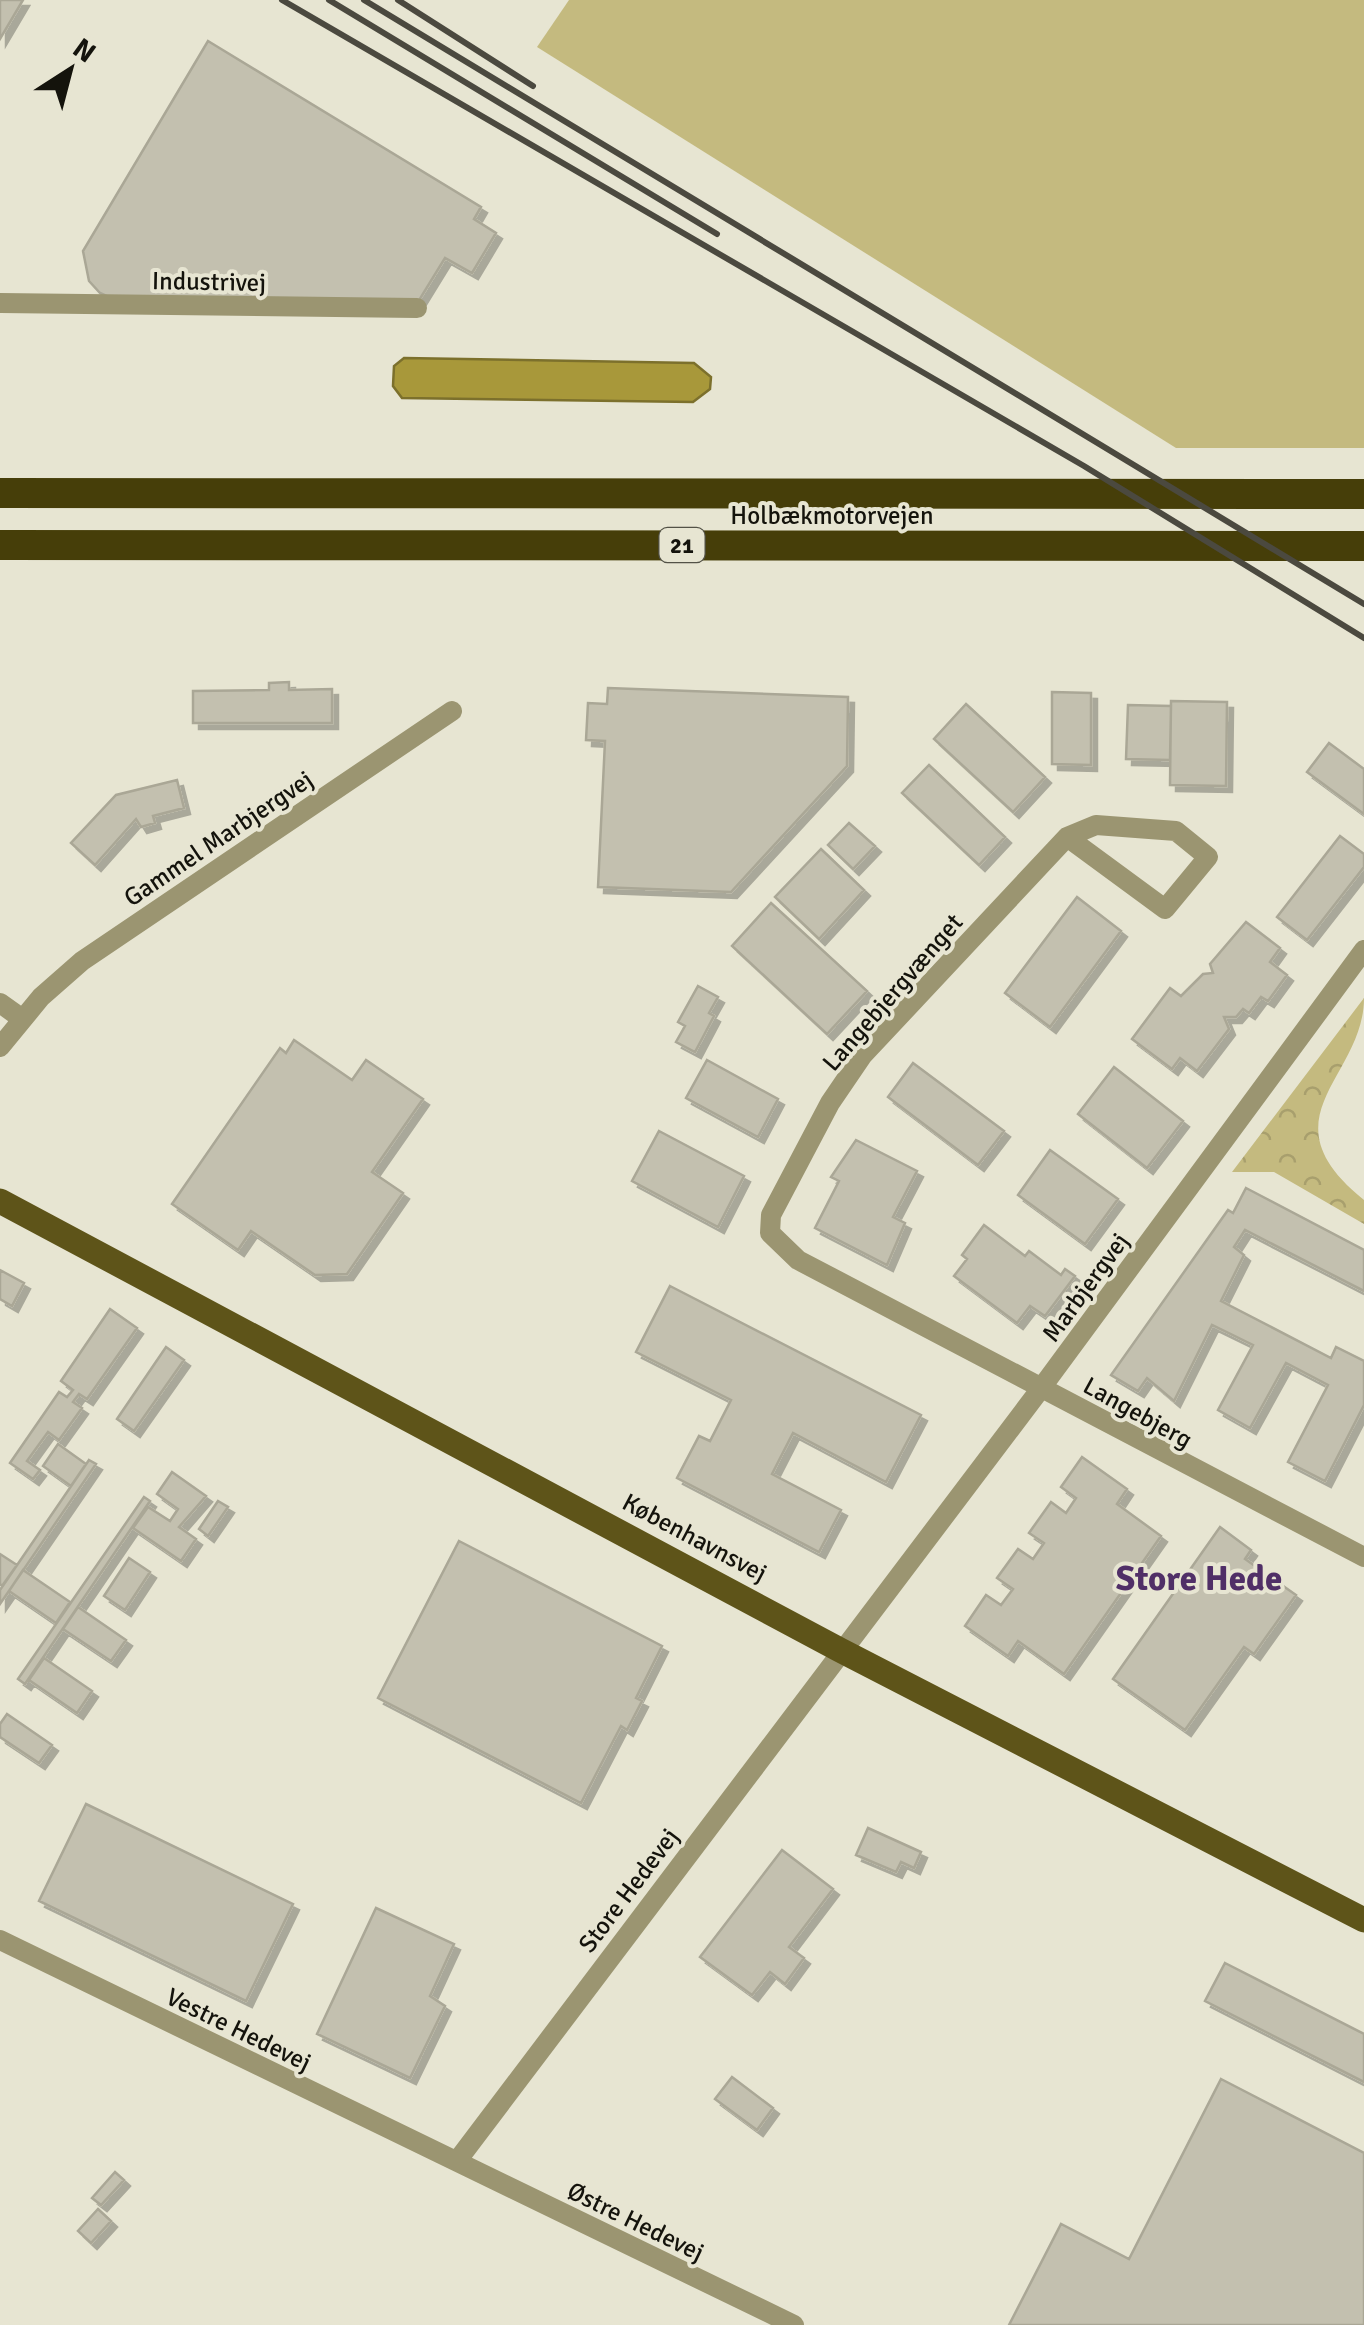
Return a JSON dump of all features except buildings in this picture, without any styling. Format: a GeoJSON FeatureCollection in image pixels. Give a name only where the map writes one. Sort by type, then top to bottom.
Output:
{"type":"FeatureCollection","features":[{"type":"Feature","properties":{"kind":"highway"},"geometry":{"type":"LineString","coordinates":[[0,480],[88,493]]}},
{"type":"Feature","properties":{"kind":"highway","name":"Holbækmotorvejen"},"geometry":{"type":"LineString","coordinates":[[0,494],[1364,494]]}},
{"type":"Feature","properties":{"kind":"highway","name":"Holbækmotorvejen"},"geometry":{"type":"LineString","coordinates":[[0,547],[1364,546]]}},
{"type":"Feature","properties":{"kind":"main road","name":"Københavnsvej"},"geometry":{"type":"LineString","coordinates":[[0,1201],[840,1650],[1364,1920]]}},
{"type":"Feature","properties":{"kind":"street","name":"Industrivej"},"geometry":{"type":"LineString","coordinates":[[0,303],[418,308]]}},
{"type":"Feature","properties":{"kind":"street","name":"Gammel Marbjergvej"},"geometry":{"type":"LineString","coordinates":[[0,1047],[62,977],[102,946],[452,711]]}},
{"type":"Feature","properties":{"kind":"street"},"geometry":{"type":"LineString","coordinates":[[1096,825],[1176,831],[1208,857],[1165,910],[1067,837],[1096,825]]}},
{"type":"Feature","properties":{"kind":"street","name":"Langebjergvænget"},"geometry":{"type":"LineString","coordinates":[[784,1251],[770,1233],[771,1215],[830,1103],[862,1056],[1067,837]]}},
{"type":"Feature","properties":{"kind":"street","name":"Marbjergvej"},"geometry":{"type":"LineString","coordinates":[[840,1650],[1042,1387],[1364,950]]}},
{"type":"Feature","properties":{"kind":"street"},"geometry":{"type":"LineString","coordinates":[[0,1003],[22,1018]]}},
{"type":"Feature","properties":{"kind":"street","name":"Langebjerg"},"geometry":{"type":"LineString","coordinates":[[784,1251],[1364,1557]]}},
{"type":"Feature","properties":{"kind":"street","name":"Store Hedevej"},"geometry":{"type":"LineString","coordinates":[[457,2161],[840,1650]]}},
{"type":"Feature","properties":{"kind":"street","name":"Vestre Hedevej"},"geometry":{"type":"LineString","coordinates":[[0,1940],[457,2161]]}},
{"type":"Feature","properties":{"kind":"street","name":"Østre Hedevej"},"geometry":{"type":"LineString","coordinates":[[457,2161],[794,2325]]}},
{"type":"Feature","properties":{"kind":"green space"},"geometry":{"type":"Polygon","coordinates":[[[569,0],[1364,0],[1364,448],[1176,448],[537,47],[569,0]]]}},
{"type":"Feature","properties":{"kind":"green space"},"geometry":{"type":"Polygon","coordinates":[[[1364,998],[1360,1026],[1325,1098],[1319,1121],[1321,1145],[1334,1171],[1364,1200],[1364,1224],[1274,1172],[1232,1172],[1364,998]]]}},
{"type":"Feature","properties":{"kind":"shaded area"},"geometry":{"type":"Polygon","coordinates":[[[404,358],[694,363],[711,377],[710,389],[693,402],[402,398],[393,386],[394,366],[404,358]]]}},
{"type":"Feature","properties":{"kind":"railway"},"geometry":{"type":"LineString","coordinates":[[282,0],[1084,466],[1364,638]]}},
{"type":"Feature","properties":{"kind":"railway"},"geometry":{"type":"LineString","coordinates":[[329,0],[717,234]]}},
{"type":"Feature","properties":{"kind":"railway"},"geometry":{"type":"LineString","coordinates":[[364,0],[1364,604]]}},
{"type":"Feature","properties":{"kind":"railway"},"geometry":{"type":"LineString","coordinates":[[398,0],[533,86]]}},
{"type":"Feature","properties":{"kind":"district","name":"Store Hede"},"geometry":{"type":"Point","coordinates":[1199,1578]}}]}
